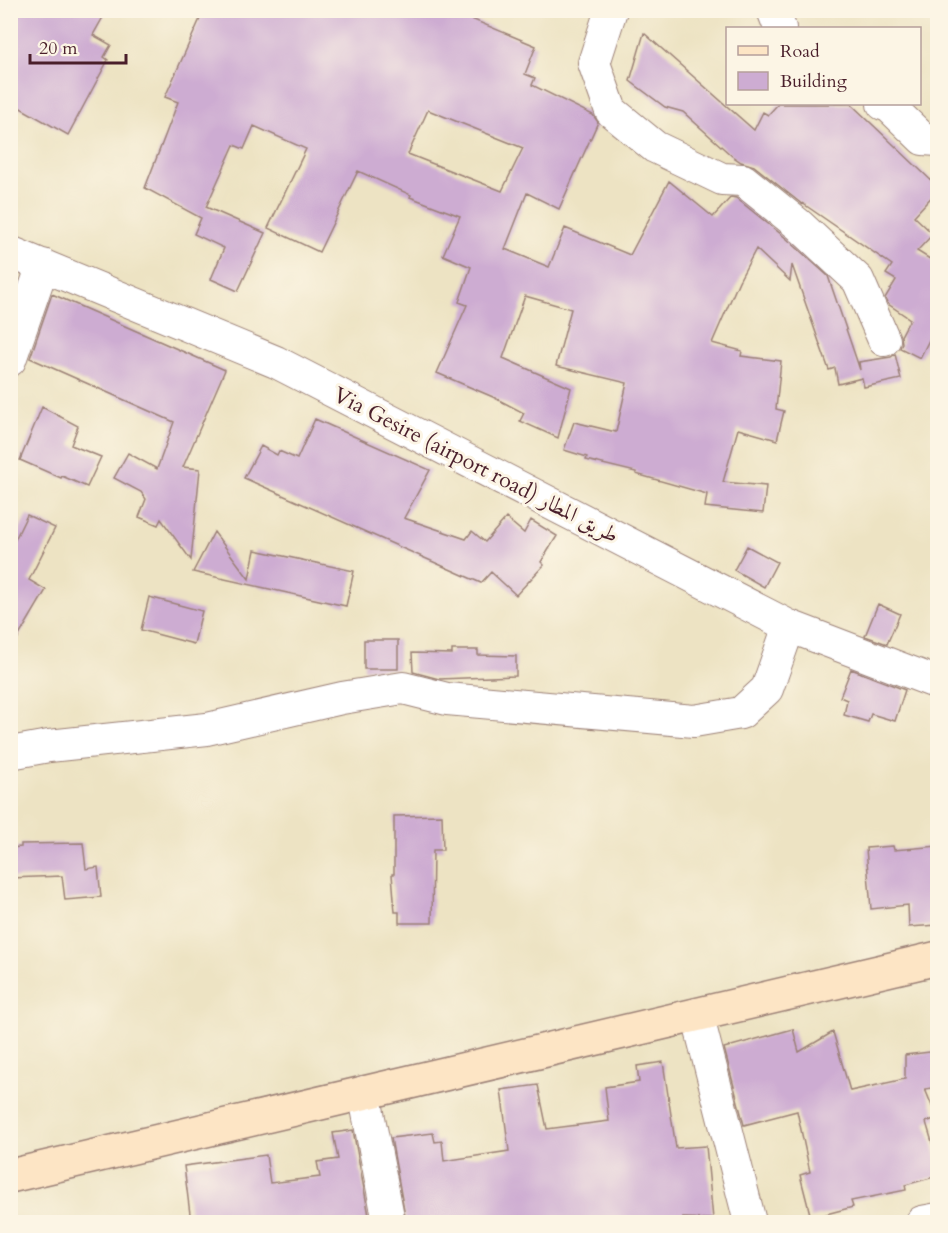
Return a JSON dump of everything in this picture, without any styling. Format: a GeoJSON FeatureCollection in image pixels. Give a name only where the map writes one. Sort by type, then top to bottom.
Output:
{"type":"FeatureCollection","features":[{"type":"Feature","properties":{"kind":"main road"},"geometry":{"type":"LineString","coordinates":[[10,1176],[938,958]]}},
{"type":"Feature","properties":{"kind":"street"},"geometry":{"type":"LineString","coordinates":[[611,10],[594,63],[611,111],[655,147],[722,179],[743,180],[799,225],[858,280],[884,340]]}},
{"type":"Feature","properties":{"kind":"street"},"geometry":{"type":"LineString","coordinates":[[773,10],[780,27]]}},
{"type":"Feature","properties":{"kind":"street"},"geometry":{"type":"LineString","coordinates":[[886,105],[923,139],[938,140]]}},
{"type":"Feature","properties":{"kind":"street","name":"Via Gesire (airport road) طريق المطار"},"geometry":{"type":"LineString","coordinates":[[10,252],[276,362],[789,626],[938,684]]}},
{"type":"Feature","properties":{"kind":"street"},"geometry":{"type":"LineString","coordinates":[[10,360],[43,265]]}},
{"type":"Feature","properties":{"kind":"street"},"geometry":{"type":"LineString","coordinates":[[10,753],[49,746],[207,729],[342,698],[403,688],[447,699],[694,721],[741,713],[767,689],[789,626]]}},
{"type":"Feature","properties":{"kind":"street"},"geometry":{"type":"LineString","coordinates":[[697,1014],[750,1222]]}},
{"type":"Feature","properties":{"kind":"street"},"geometry":{"type":"LineString","coordinates":[[364,1092],[389,1222]]}},
{"type":"Feature","properties":{"kind":"street"},"geometry":{"type":"LineString","coordinates":[[922,1222],[938,1218]]}},
{"type":"Feature","properties":{"kind":"building"},"geometry":{"type":"Polygon","coordinates":[[[10,10],[107,10],[93,35],[111,45],[104,57],[108,60],[68,135],[10,102],[10,10]]]}},
{"type":"Feature","properties":{"kind":"building"},"geometry":{"type":"Polygon","coordinates":[[[204,10],[450,10],[536,46],[525,74],[535,78],[532,85],[593,115],[598,122],[559,209],[527,193],[505,249],[549,267],[565,228],[630,255],[669,181],[713,217],[731,197],[736,198],[828,276],[860,370],[859,362],[891,357],[895,354],[901,379],[864,387],[862,378],[838,384],[835,368],[829,370],[792,265],[790,281],[756,249],[739,281],[712,343],[742,351],[741,356],[781,361],[776,409],[784,411],[777,440],[738,429],[723,482],[766,486],[763,513],[705,507],[707,494],[636,474],[636,472],[586,460],[587,457],[564,450],[574,422],[616,432],[627,383],[556,366],[571,309],[525,296],[503,358],[571,388],[558,438],[520,421],[524,413],[437,373],[467,305],[459,302],[471,267],[443,255],[460,216],[410,197],[411,195],[358,171],[319,252],[268,228],[306,149],[254,126],[244,149],[234,145],[206,207],[265,233],[238,291],[211,279],[224,248],[194,234],[201,218],[145,188],[178,102],[165,97],[204,10]],[[428,110],[408,154],[502,191],[523,148],[428,110]]]}},
{"type":"Feature","properties":{"kind":"building"},"geometry":{"type":"Polygon","coordinates":[[[644,33],[754,130],[763,112],[768,115],[777,105],[852,105],[938,187],[938,190],[914,216],[933,234],[917,251],[938,264],[938,322],[920,358],[900,348],[901,336],[910,319],[888,304],[885,298],[896,280],[886,274],[892,265],[802,203],[803,205],[754,166],[732,156],[683,112],[665,107],[630,81],[644,33]]]}},
{"type":"Feature","properties":{"kind":"building"},"geometry":{"type":"Polygon","coordinates":[[[52,294],[225,370],[183,467],[200,469],[191,560],[161,519],[158,525],[139,517],[146,499],[141,492],[114,478],[128,453],[157,469],[174,422],[30,358],[52,294]]]}},
{"type":"Feature","properties":{"kind":"building"},"geometry":{"type":"Polygon","coordinates":[[[42,407],[78,426],[71,445],[101,457],[87,487],[20,460],[42,407]]]}},
{"type":"Feature","properties":{"kind":"building"},"geometry":{"type":"Polygon","coordinates":[[[315,419],[430,470],[404,518],[466,539],[472,531],[485,542],[506,518],[524,533],[531,520],[557,536],[541,562],[544,565],[516,595],[491,572],[481,583],[244,478],[261,446],[277,455],[279,451],[297,459],[315,419]]]}},
{"type":"Feature","properties":{"kind":"building"},"geometry":{"type":"Polygon","coordinates":[[[27,515],[55,528],[29,580],[46,590],[10,651],[10,550],[27,515]]]}},
{"type":"Feature","properties":{"kind":"building"},"geometry":{"type":"Polygon","coordinates":[[[214,532],[249,579],[255,550],[354,571],[346,606],[193,572],[214,532]]]}},
{"type":"Feature","properties":{"kind":"building"},"geometry":{"type":"Polygon","coordinates":[[[747,546],[777,562],[764,587],[734,570],[747,546]]]}},
{"type":"Feature","properties":{"kind":"building"},"geometry":{"type":"Polygon","coordinates":[[[149,597],[202,611],[194,644],[141,630],[149,597]]]}},
{"type":"Feature","properties":{"kind":"building"},"geometry":{"type":"Polygon","coordinates":[[[878,604],[900,614],[887,644],[865,636],[878,604]]]}},
{"type":"Feature","properties":{"kind":"building"},"geometry":{"type":"Polygon","coordinates":[[[364,640],[398,640],[398,669],[364,669],[364,640]]]}},
{"type":"Feature","properties":{"kind":"building"},"geometry":{"type":"Polygon","coordinates":[[[452,650],[478,650],[478,655],[516,656],[516,676],[439,679],[413,672],[412,653],[452,654],[452,650]]]}},
{"type":"Feature","properties":{"kind":"building"},"geometry":{"type":"Polygon","coordinates":[[[851,669],[905,690],[895,721],[871,714],[868,722],[844,715],[847,700],[840,697],[851,669]]]}},
{"type":"Feature","properties":{"kind":"building"},"geometry":{"type":"Polygon","coordinates":[[[442,815],[443,850],[433,850],[432,923],[399,923],[399,912],[395,912],[392,874],[394,874],[394,816],[442,815]]]}},
{"type":"Feature","properties":{"kind":"building"},"geometry":{"type":"Polygon","coordinates":[[[83,843],[86,869],[98,867],[101,897],[65,900],[62,876],[10,878],[10,848],[21,847],[21,844],[83,843]]]}},
{"type":"Feature","properties":{"kind":"building"},"geometry":{"type":"Polygon","coordinates":[[[893,846],[894,850],[938,846],[938,925],[909,927],[908,905],[871,909],[866,848],[893,846]]]}},
{"type":"Feature","properties":{"kind":"building"},"geometry":{"type":"Polygon","coordinates":[[[793,1029],[799,1052],[833,1032],[850,1091],[905,1079],[905,1055],[938,1051],[938,1087],[925,1089],[937,1118],[926,1122],[938,1162],[938,1176],[905,1185],[906,1190],[851,1201],[853,1207],[811,1218],[800,1175],[810,1172],[797,1111],[744,1125],[724,1048],[793,1029]]]}},
{"type":"Feature","properties":{"kind":"building"},"geometry":{"type":"Polygon","coordinates":[[[663,1062],[676,1148],[706,1146],[713,1219],[683,1218],[684,1222],[406,1222],[391,1138],[433,1133],[435,1142],[442,1141],[444,1161],[509,1151],[501,1090],[538,1085],[547,1129],[609,1121],[605,1087],[639,1082],[637,1066],[663,1062]]]}},
{"type":"Feature","properties":{"kind":"building"},"geometry":{"type":"Polygon","coordinates":[[[353,1130],[370,1221],[191,1222],[184,1166],[266,1155],[270,1183],[320,1177],[317,1162],[338,1159],[333,1133],[353,1130]]]}}]}
